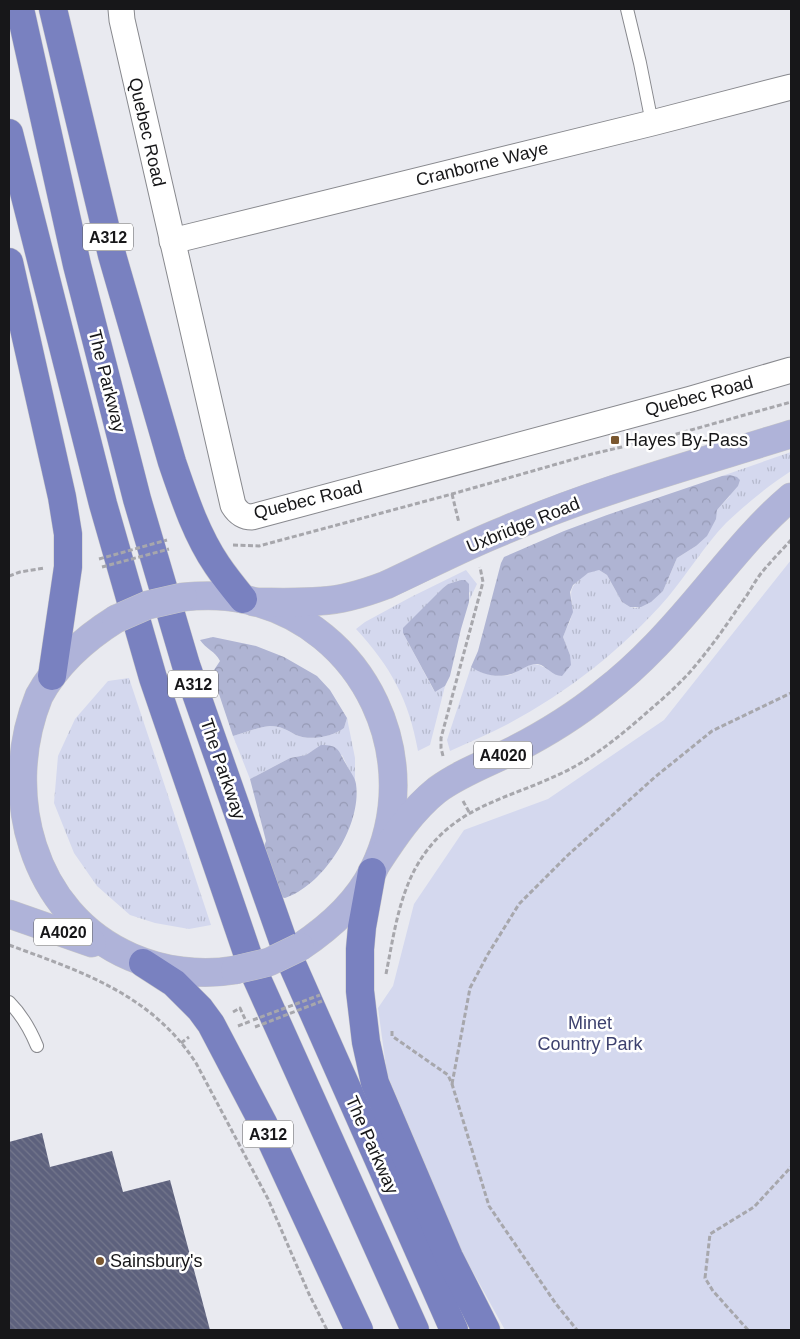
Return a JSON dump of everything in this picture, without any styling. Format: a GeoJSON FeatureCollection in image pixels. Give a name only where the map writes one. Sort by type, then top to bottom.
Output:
{"type":"FeatureCollection","features":[{"type":"Feature","properties":{"kind":"highway","name":"The Parkway"},"geometry":{"type":"LineString","coordinates":[[20,9],[77,265],[137,499],[186,665],[288,955],[454,1330]]}},
{"type":"Feature","properties":{"kind":"highway","name":"A312"},"geometry":{"type":"LineString","coordinates":[[53,9],[112,255],[172,462],[182,492],[206,546],[217,566],[248,601]]}},
{"type":"Feature","properties":{"kind":"highway","name":"The Parkway"},"geometry":{"type":"LineString","coordinates":[[9,133],[103,504],[153,678],[253,970],[415,1330]]}},
{"type":"Feature","properties":{"kind":"highway"},"geometry":{"type":"LineString","coordinates":[[9,262],[62,496],[68,534],[67,583],[45,686]]}},
{"type":"Feature","properties":{"kind":"highway"},"geometry":{"type":"LineString","coordinates":[[374,867],[362,927],[360,949],[360,991],[366,1042],[374,1083],[449,1257],[486,1330]]}},
{"type":"Feature","properties":{"kind":"highway","name":"A312"},"geometry":{"type":"LineString","coordinates":[[143,963],[159,972],[181,989],[211,1024],[263,1123],[359,1330]]}},
{"type":"Feature","properties":{"kind":"main road","name":"Uxbridge Road"},"geometry":{"type":"LineString","coordinates":[[248,601],[322,602],[369,592],[504,530],[538,517],[668,472],[791,434]]}},
{"type":"Feature","properties":{"kind":"main road","name":"A4020"},"geometry":{"type":"LineString","coordinates":[[374,867],[407,820],[437,790],[454,779],[516,749],[561,723],[603,694],[642,659],[674,626],[739,548],[791,497]]}},
{"type":"Feature","properties":{"kind":"main road"},"geometry":{"type":"LineString","coordinates":[[9,725],[45,686],[79,644],[116,619],[148,605],[183,597],[212,596],[248,601],[277,610],[319,634],[338,650],[368,689],[377,707],[390,744],[394,784],[389,824],[374,867],[352,902],[337,919],[320,934],[300,947],[269,962],[212,973],[188,972],[165,969],[143,963],[117,951],[93,936],[72,918],[53,897],[27,847],[21,826],[17,775],[23,738],[45,686]]}},
{"type":"Feature","properties":{"kind":"main road","name":"A4020"},"geometry":{"type":"LineString","coordinates":[[9,914],[117,951]]}},
{"type":"Feature","properties":{"kind":"street","name":"Quebec Road"},"geometry":{"type":"LineString","coordinates":[[121,9],[233,505],[246,517],[691,399],[791,370]]}},
{"type":"Feature","properties":{"kind":"street","name":"Cranborne Waye"},"geometry":{"type":"LineString","coordinates":[[172,241],[791,87]]}},
{"type":"Feature","properties":{"kind":"lane"},"geometry":{"type":"LineString","coordinates":[[627,9],[652,123]]}},
{"type":"Feature","properties":{"kind":"lane"},"geometry":{"type":"LineString","coordinates":[[9,1002],[23,1018],[37,1046]]}},
{"type":"Feature","properties":{"kind":"path"},"geometry":{"type":"LineString","coordinates":[[229,545],[259,546],[592,454],[682,433],[791,402]]}},
{"type":"Feature","properties":{"kind":"path"},"geometry":{"type":"LineString","coordinates":[[452,494],[460,526]]}},
{"type":"Feature","properties":{"kind":"path"},"geometry":{"type":"LineString","coordinates":[[99,559],[167,540]]}},
{"type":"Feature","properties":{"kind":"path"},"geometry":{"type":"LineString","coordinates":[[385,981],[399,910],[415,869],[425,853],[469,812],[572,768],[599,750],[650,710],[690,671],[742,602],[763,570],[791,540]]}},
{"type":"Feature","properties":{"kind":"path"},"geometry":{"type":"LineString","coordinates":[[102,567],[169,549]]}},
{"type":"Feature","properties":{"kind":"path"},"geometry":{"type":"LineString","coordinates":[[443,756],[441,738],[484,582],[478,561]]}},
{"type":"Feature","properties":{"kind":"path"},"geometry":{"type":"LineString","coordinates":[[9,576],[20,572],[46,568]]}},
{"type":"Feature","properties":{"kind":"path"},"geometry":{"type":"LineString","coordinates":[[452,1084],[470,988],[488,954],[519,904],[568,855],[655,777],[712,731],[791,693]]}},
{"type":"Feature","properties":{"kind":"path"},"geometry":{"type":"LineString","coordinates":[[463,800],[469,812]]}},
{"type":"Feature","properties":{"kind":"path"},"geometry":{"type":"LineString","coordinates":[[9,945],[113,988],[147,1009],[181,1042],[189,1053],[268,1199],[327,1330]]}},
{"type":"Feature","properties":{"kind":"path"},"geometry":{"type":"LineString","coordinates":[[253,1020],[320,995]]}},
{"type":"Feature","properties":{"kind":"path"},"geometry":{"type":"LineString","coordinates":[[255,1027],[322,1001]]}},
{"type":"Feature","properties":{"kind":"path"},"geometry":{"type":"LineString","coordinates":[[233,1012],[240,1008],[246,1020],[240,1026]]}},
{"type":"Feature","properties":{"kind":"path"},"geometry":{"type":"LineString","coordinates":[[391,1028],[392,1036],[448,1075],[489,1206],[556,1304],[577,1330]]}},
{"type":"Feature","properties":{"kind":"path"},"geometry":{"type":"LineString","coordinates":[[181,1042],[189,1037]]}},
{"type":"Feature","properties":{"kind":"path"},"geometry":{"type":"LineString","coordinates":[[189,1053],[196,1049]]}},
{"type":"Feature","properties":{"kind":"path"},"geometry":{"type":"LineString","coordinates":[[748,1330],[713,1291],[705,1278],[710,1234],[754,1207],[791,1167]]}},
{"type":"Feature","properties":{"kind":"green space"},"geometry":{"type":"Polygon","coordinates":[[[791,452],[791,471],[757,496],[726,523],[668,597],[613,652],[552,698],[501,728],[450,751],[447,740],[471,667],[490,675],[505,676],[534,664],[543,667],[570,655],[563,637],[571,618],[571,595],[573,586],[577,581],[588,573],[599,570],[607,575],[622,602],[636,608],[663,591],[677,558],[696,546],[717,510],[730,496],[730,475],[722,476],[791,452]]]}},
{"type":"Feature","properties":{"kind":"green space"},"geometry":{"type":"Polygon","coordinates":[[[730,475],[740,480],[738,486],[717,510],[716,519],[707,536],[696,546],[677,558],[663,591],[651,602],[641,607],[630,607],[622,602],[607,575],[599,570],[588,573],[573,585],[570,592],[573,612],[563,637],[570,655],[571,665],[562,676],[558,676],[538,664],[529,665],[511,674],[499,676],[487,674],[471,667],[478,651],[504,557],[607,515],[722,476],[730,475]]]}},
{"type":"Feature","properties":{"kind":"green space","name":"Minet Country Park"},"geometry":{"type":"Polygon","coordinates":[[[791,560],[791,1330],[505,1330],[463,1254],[387,1074],[378,1008],[393,986],[414,904],[464,830],[548,799],[664,720],[791,560]]]}},
{"type":"Feature","properties":{"kind":"green space"},"geometry":{"type":"Polygon","coordinates":[[[466,570],[477,584],[469,601],[470,593],[461,580],[448,584],[403,633],[435,692],[445,686],[430,745],[418,751],[404,700],[397,685],[379,657],[356,629],[365,622],[411,597],[466,570]]]}},
{"type":"Feature","properties":{"kind":"green space"},"geometry":{"type":"Polygon","coordinates":[[[465,580],[469,584],[469,602],[450,676],[445,686],[435,692],[403,633],[403,628],[443,588],[448,584],[465,580]]]}},
{"type":"Feature","properties":{"kind":"green space"},"geometry":{"type":"Polygon","coordinates":[[[213,637],[256,646],[284,657],[317,676],[330,690],[347,718],[344,728],[333,734],[314,738],[302,737],[287,730],[270,726],[233,736],[212,673],[220,661],[200,640],[213,637]]]}},
{"type":"Feature","properties":{"kind":"green space"},"geometry":{"type":"Polygon","coordinates":[[[129,678],[211,925],[189,929],[155,923],[130,915],[97,886],[74,853],[54,803],[58,756],[75,719],[108,681],[129,678]]]}},
{"type":"Feature","properties":{"kind":"green space"},"geometry":{"type":"Polygon","coordinates":[[[347,718],[355,758],[355,782],[342,755],[312,751],[306,755],[290,758],[250,779],[233,736],[270,726],[287,730],[301,737],[314,738],[333,734],[344,728],[347,718]]]}},
{"type":"Feature","properties":{"kind":"green space"},"geometry":{"type":"Polygon","coordinates":[[[321,745],[337,749],[354,779],[356,784],[356,800],[353,817],[346,835],[326,867],[299,891],[285,898],[280,897],[263,849],[266,841],[250,779],[290,758],[306,755],[321,745]]]}},
{"type":"Feature","properties":{"kind":"building","name":"Sainsbury's"},"geometry":{"type":"Polygon","coordinates":[[[42,1133],[50,1167],[112,1151],[123,1192],[170,1180],[210,1330],[9,1330],[9,1142],[42,1133]]]}},
{"type":"Feature","properties":{"kind":"place","name":"Hayes By-Pass"},"geometry":{"type":"Point","coordinates":[615,440]}},
{"type":"Feature","properties":{"kind":"place","name":"Sainsbury's"},"geometry":{"type":"Point","coordinates":[100,1261]}}]}
